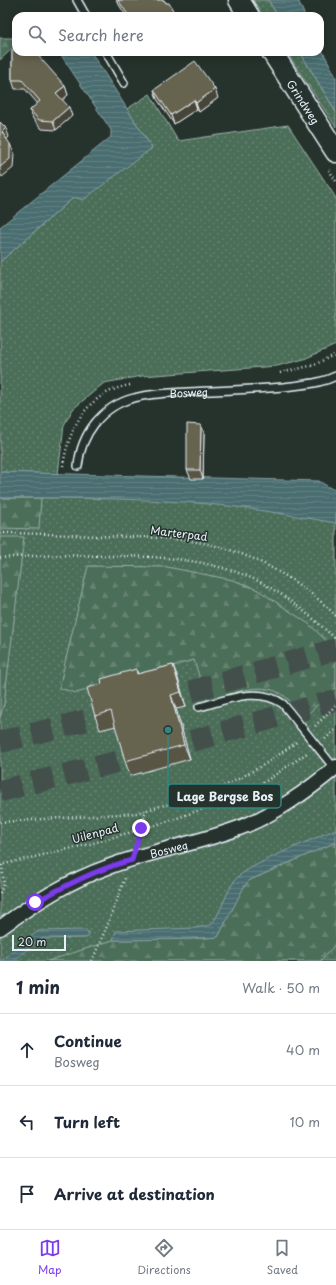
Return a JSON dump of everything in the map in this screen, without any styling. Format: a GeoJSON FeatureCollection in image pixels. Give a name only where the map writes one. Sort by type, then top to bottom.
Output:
{"type":"FeatureCollection","features":[{"type":"Feature","properties":{"kind":"street"},"geometry":{"type":"LineString","coordinates":[[239,0],[246,12]]}},
{"type":"Feature","properties":{"kind":"street","name":"Grindweg"},"geometry":{"type":"LineString","coordinates":[[275,56],[336,152]]}},
{"type":"Feature","properties":{"kind":"street","name":"Bosweg"},"geometry":{"type":"LineString","coordinates":[[0,928],[35,902],[73,881],[108,866],[240,828],[277,809],[335,768]]}},
{"type":"Feature","properties":{"kind":"lane"},"geometry":{"type":"LineString","coordinates":[[77,0],[84,12]]}},
{"type":"Feature","properties":{"kind":"lane"},"geometry":{"type":"LineString","coordinates":[[108,56],[124,83]]}},
{"type":"Feature","properties":{"kind":"lane","name":"Bosweg"},"geometry":{"type":"LineString","coordinates":[[78,466],[79,455],[85,436],[98,419],[112,408],[133,398],[166,394],[277,387],[324,382],[336,376]]}},
{"type":"Feature","properties":{"kind":"lane"},"geometry":{"type":"LineString","coordinates":[[199,707],[241,696],[267,696],[283,704],[335,768]]}},
{"type":"Feature","properties":{"kind":"path","name":"Marterpad"},"geometry":{"type":"LineString","coordinates":[[0,533],[154,538],[208,544],[234,551],[284,575],[308,592],[336,616]]}},
{"type":"Feature","properties":{"kind":"path"},"geometry":{"type":"LineString","coordinates":[[0,558],[57,555],[137,556],[176,558],[203,562],[248,577],[269,588],[306,613],[336,639]]}},
{"type":"Feature","properties":{"kind":"path"},"geometry":{"type":"LineString","coordinates":[[0,822],[136,813],[197,796],[230,783],[267,763],[306,734],[336,705]]}},
{"type":"Feature","properties":{"kind":"path","name":"Uilenpad"},"geometry":{"type":"LineString","coordinates":[[1,865],[90,844],[169,821],[233,798],[289,766],[317,746],[336,729]]}},
{"type":"Feature","properties":{"kind":"path"},"geometry":{"type":"LineString","coordinates":[[92,961],[108,926],[132,860],[146,810]]}},
{"type":"Feature","properties":{"kind":"path"},"geometry":{"type":"LineString","coordinates":[[0,893],[4,884],[1,865]]}},
{"type":"Feature","properties":{"kind":"green space"},"geometry":{"type":"Polygon","coordinates":[[[253,0],[268,0],[276,12],[260,12],[253,0]]]}},
{"type":"Feature","properties":{"kind":"green space"},"geometry":{"type":"Polygon","coordinates":[[[0,38],[12,38],[12,49],[0,60],[0,38]]]}},
{"type":"Feature","properties":{"kind":"green space"},"geometry":{"type":"Polygon","coordinates":[[[289,56],[302,56],[336,112],[336,127],[289,56]]]}},
{"type":"Feature","properties":{"kind":"green space"},"geometry":{"type":"Polygon","coordinates":[[[150,94],[178,141],[288,125],[336,198],[336,345],[304,359],[277,366],[142,376],[104,383],[73,409],[64,425],[58,474],[0,472],[0,262],[74,197],[152,148],[127,109],[150,94]]]}},
{"type":"Feature","properties":{"kind":"green space"},"geometry":{"type":"Polygon","coordinates":[[[0,485],[336,497],[336,961],[0,961],[0,485]]]}},
{"type":"Feature","properties":{"kind":"green space"},"geometry":{"type":"Polygon","coordinates":[[[0,498],[41,498],[39,529],[0,528],[0,498]]]}},
{"type":"Feature","properties":{"kind":"green space"},"geometry":{"type":"Polygon","coordinates":[[[0,537],[24,537],[4,704],[0,717],[0,537]]]}},
{"type":"Feature","properties":{"kind":"green space"},"geometry":{"type":"Polygon","coordinates":[[[88,566],[167,567],[233,580],[258,590],[309,624],[336,650],[336,687],[303,719],[294,705],[285,696],[273,690],[264,688],[254,688],[235,692],[207,701],[194,660],[76,693],[59,688],[88,566]]]}},
{"type":"Feature","properties":{"kind":"green space"},"geometry":{"type":"Polygon","coordinates":[[[336,842],[336,944],[320,961],[48,961],[113,940],[218,937],[244,885],[250,880],[336,842]]]}},
{"type":"Feature","properties":{"kind":"water"},"geometry":{"type":"Polygon","coordinates":[[[268,0],[298,0],[303,12],[276,12],[268,0]]]}},
{"type":"Feature","properties":{"kind":"water"},"geometry":{"type":"Polygon","coordinates":[[[324,54],[336,77],[336,112],[302,56],[324,56],[324,54]]]}},
{"type":"Feature","properties":{"kind":"water"},"geometry":{"type":"Polygon","coordinates":[[[62,56],[94,56],[152,148],[83,200],[74,197],[0,262],[0,227],[111,137],[111,130],[62,56]]]}},
{"type":"Feature","properties":{"kind":"water"},"geometry":{"type":"Polygon","coordinates":[[[0,472],[319,481],[332,489],[336,488],[336,523],[259,510],[201,503],[114,499],[0,498],[0,472]]]}},
{"type":"Feature","properties":{"kind":"water"},"geometry":{"type":"Polygon","coordinates":[[[336,829],[336,842],[250,880],[245,885],[218,937],[113,940],[116,931],[196,928],[211,925],[232,885],[241,874],[266,860],[336,829]]]}},
{"type":"Feature","properties":{"kind":"water"},"geometry":{"type":"Polygon","coordinates":[[[86,930],[89,933],[88,937],[86,938],[40,939],[13,961],[1,961],[38,931],[86,930]]]}},
{"type":"Feature","properties":{"kind":"building"},"geometry":{"type":"Polygon","coordinates":[[[118,0],[164,0],[166,3],[169,3],[174,12],[126,12],[118,0]]]}},
{"type":"Feature","properties":{"kind":"building"},"geometry":{"type":"Polygon","coordinates":[[[12,56],[39,56],[65,86],[56,93],[69,107],[53,121],[39,120],[30,110],[40,101],[22,80],[12,80],[12,56]]]}},
{"type":"Feature","properties":{"kind":"building"},"geometry":{"type":"Polygon","coordinates":[[[195,61],[215,89],[196,103],[194,100],[171,115],[154,90],[195,61]]]}},
{"type":"Feature","properties":{"kind":"building"},"geometry":{"type":"Polygon","coordinates":[[[0,122],[6,128],[2,132],[10,144],[10,159],[0,167],[0,122]]]}},
{"type":"Feature","properties":{"kind":"building"},"geometry":{"type":"Polygon","coordinates":[[[187,424],[201,425],[200,470],[187,470],[187,424]]]}},
{"type":"Feature","properties":{"kind":"building"},"geometry":{"type":"Polygon","coordinates":[[[173,665],[181,692],[171,695],[184,745],[125,761],[111,711],[95,716],[87,688],[102,684],[101,679],[136,669],[137,674],[173,665]]]}},
{"type":"Feature","properties":{"kind":"tunnel"},"geometry":{"type":"LineString","coordinates":[[0,742],[131,709],[336,649]]}},
{"type":"Feature","properties":{"kind":"tunnel"},"geometry":{"type":"LineString","coordinates":[[0,791],[132,758],[336,700]]}},
{"type":"Feature","properties":{"kind":"place","name":"Lage Bergse Bos"},"geometry":{"type":"Point","coordinates":[168,730]}},
{"type":"Feature","properties":{"kind":"route"},"geometry":{"type":"LineString","coordinates":[[35,902],[73,881],[108,866],[132,860],[141,828]]}}]}
